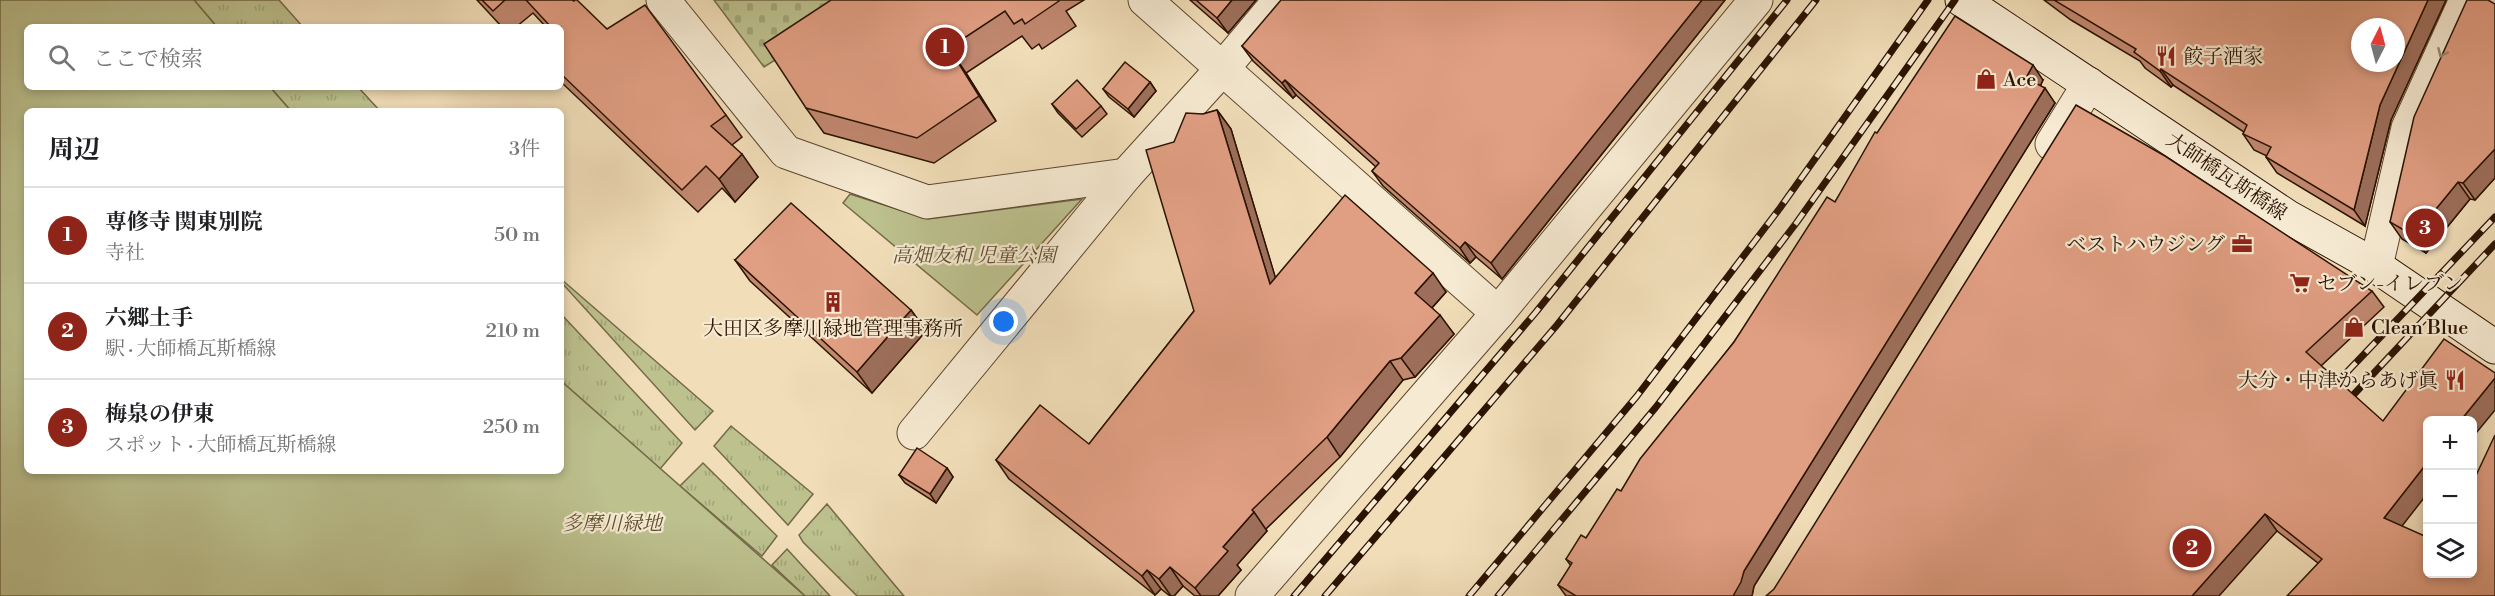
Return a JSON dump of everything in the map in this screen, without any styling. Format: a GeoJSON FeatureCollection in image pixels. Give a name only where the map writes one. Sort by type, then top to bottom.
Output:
{"type":"FeatureCollection","features":[{"type":"Feature","properties":{"kind":"street"},"geometry":{"type":"LineString","coordinates":[[663,0],[786,152],[927,202],[1126,175]]}},
{"type":"Feature","properties":{"kind":"street"},"geometry":{"type":"LineString","coordinates":[[1145,0],[1498,313]]}},
{"type":"Feature","properties":{"kind":"street"},"geometry":{"type":"LineString","coordinates":[[914,433],[1126,175],[1223,68],[1280,0]]}},
{"type":"Feature","properties":{"kind":"street"},"geometry":{"type":"LineString","coordinates":[[1252,596],[1498,313],[1756,0]]}},
{"type":"Feature","properties":{"kind":"street","name":"大師橋瓦斯橋線"},"geometry":{"type":"LineString","coordinates":[[1962,0],[2288,217],[2376,266],[2495,347]]}},
{"type":"Feature","properties":{"kind":"street"},"geometry":{"type":"LineString","coordinates":[[2376,266],[2408,128],[2466,0]]}},
{"type":"Feature","properties":{"kind":"street"},"geometry":{"type":"LineString","coordinates":[[2038,166],[2089,84]]}},
{"type":"Feature","properties":{"kind":"green space","name":"多摩川緑地"},"geometry":{"type":"Polygon","coordinates":[[[0,0],[194,0],[214,24],[24,24],[24,90],[273,90],[288,108],[24,108],[24,474],[564,474],[564,384],[805,596],[0,596],[0,0]]]}},
{"type":"Feature","properties":{"kind":"green space"},"geometry":{"type":"Polygon","coordinates":[[[194,0],[279,0],[300,24],[214,24],[194,0]]]}},
{"type":"Feature","properties":{"kind":"green space"},"geometry":{"type":"Polygon","coordinates":[[[714,0],[870,0],[764,67],[714,0]]]}},
{"type":"Feature","properties":{"kind":"green space"},"geometry":{"type":"Polygon","coordinates":[[[273,90],[361,90],[377,108],[288,108],[273,90]]]}},
{"type":"Feature","properties":{"kind":"green space","name":"高畑友和 児童公園"},"geometry":{"type":"Polygon","coordinates":[[[850,194],[928,219],[1082,199],[977,315],[843,203],[850,194]]]}},
{"type":"Feature","properties":{"kind":"green space"},"geometry":{"type":"Polygon","coordinates":[[[564,282],[713,411],[695,430],[564,285],[564,282]]]}},
{"type":"Feature","properties":{"kind":"green space"},"geometry":{"type":"Polygon","coordinates":[[[564,317],[682,443],[660,469],[564,384],[564,317]]]}},
{"type":"Feature","properties":{"kind":"green space"},"geometry":{"type":"Polygon","coordinates":[[[731,426],[813,494],[788,525],[714,446],[731,426]]]}},
{"type":"Feature","properties":{"kind":"green space"},"geometry":{"type":"Polygon","coordinates":[[[703,463],[777,536],[762,556],[680,486],[703,463]]]}},
{"type":"Feature","properties":{"kind":"green space"},"geometry":{"type":"Polygon","coordinates":[[[827,504],[904,596],[857,596],[803,542],[799,535],[827,504]]]}},
{"type":"Feature","properties":{"kind":"green space"},"geometry":{"type":"Polygon","coordinates":[[[787,549],[830,596],[805,596],[772,565],[787,549]]]}},
{"type":"Feature","properties":{"kind":"building"},"geometry":{"type":"Polygon","coordinates":[[[482,0],[505,0],[493,11],[482,0]]]}},
{"type":"Feature","properties":{"kind":"building"},"geometry":{"type":"Polygon","coordinates":[[[526,0],[577,0],[607,29],[645,5],[726,115],[711,126],[742,154],[719,179],[706,166],[682,190],[564,77],[564,24],[548,24],[526,0]]]}},
{"type":"Feature","properties":{"kind":"building"},"geometry":{"type":"Polygon","coordinates":[[[831,0],[1059,1],[1025,24],[1022,19],[1014,24],[1005,11],[949,48],[979,96],[917,138],[806,108],[764,44],[831,0]]]}},
{"type":"Feature","properties":{"kind":"building"},"geometry":{"type":"Polygon","coordinates":[[[1196,0],[1232,0],[1217,18],[1196,0]]]}},
{"type":"Feature","properties":{"kind":"building"},"geometry":{"type":"Polygon","coordinates":[[[1281,0],[1702,0],[1491,263],[1465,242],[1460,248],[1372,171],[1379,163],[1285,80],[1282,83],[1242,46],[1281,0]]]}},
{"type":"Feature","properties":{"kind":"building"},"geometry":{"type":"Polygon","coordinates":[[[2054,0],[2428,0],[2405,50],[2405,18],[2351,18],[2351,72],[2395,72],[2380,105],[2354,210],[2266,157],[2271,147],[2243,134],[2247,125],[2161,69],[2160,71],[2134,52],[2136,49],[2054,0]]]}},
{"type":"Feature","properties":{"kind":"building"},"geometry":{"type":"Polygon","coordinates":[[[2467,0],[2488,0],[2495,4],[2495,149],[2463,183],[2458,182],[2414,236],[2390,222],[2414,117],[2467,0]]]}},
{"type":"Feature","properties":{"kind":"building"},"geometry":{"type":"Polygon","coordinates":[[[1955,16],[2033,65],[2026,78],[2045,88],[1744,571],[1733,596],[1576,596],[1558,585],[1572,563],[1566,559],[1581,535],[1586,538],[1617,489],[1621,491],[1640,459],[1734,342],[1827,197],[1835,202],[1875,132],[1877,133],[1955,16]]]}},
{"type":"Feature","properties":{"kind":"building"},"geometry":{"type":"Polygon","coordinates":[[[1125,62],[1150,82],[1128,109],[1103,89],[1125,62]]]}},
{"type":"Feature","properties":{"kind":"building"},"geometry":{"type":"Polygon","coordinates":[[[1077,80],[1101,106],[1076,129],[1052,104],[1077,80]]]}},
{"type":"Feature","properties":{"kind":"building"},"geometry":{"type":"Polygon","coordinates":[[[2076,105],[2165,156],[2372,291],[2306,352],[2383,421],[2444,339],[2495,373],[2495,378],[2464,416],[2423,416],[2423,468],[2384,518],[2423,535],[2423,578],[2477,578],[2477,473],[2495,435],[2495,596],[2287,596],[2322,559],[2265,514],[2192,596],[1766,596],[1774,589],[2076,105]]]}},
{"type":"Feature","properties":{"kind":"building"},"geometry":{"type":"Polygon","coordinates":[[[1217,110],[1270,284],[1345,195],[1433,273],[1415,293],[1440,315],[1401,358],[1390,361],[1327,437],[1252,510],[1254,512],[1223,547],[1228,551],[1195,588],[1170,567],[1159,579],[1147,570],[1142,576],[996,460],[1040,405],[1089,444],[1194,311],[1146,150],[1174,142],[1186,113],[1203,114],[1217,110]]]}},
{"type":"Feature","properties":{"kind":"building","name":"大田区多摩川緑地管理事務所"},"geometry":{"type":"Polygon","coordinates":[[[791,203],[911,310],[857,372],[735,260],[791,203]]]}},
{"type":"Feature","properties":{"kind":"building"},"geometry":{"type":"Polygon","coordinates":[[[917,448],[947,468],[930,494],[899,475],[917,448]]]}},
{"type":"Feature","properties":{"kind":"railway"},"geometry":{"type":"LineString","coordinates":[[1294,596],[1536,312],[1787,0]]}},
{"type":"Feature","properties":{"kind":"railway"},"geometry":{"type":"LineString","coordinates":[[1325,596],[1557,325],[1816,0]]}},
{"type":"Feature","properties":{"kind":"railway"},"geometry":{"type":"LineString","coordinates":[[1469,596],[1637,396],[1780,208],[1928,0]]}},
{"type":"Feature","properties":{"kind":"railway"},"geometry":{"type":"LineString","coordinates":[[1498,596],[1656,407],[1797,222],[1955,0]]}},
{"type":"Feature","properties":{"kind":"railway"},"geometry":{"type":"LineString","coordinates":[[2327,393],[2495,217]]}},
{"type":"Feature","properties":{"kind":"railway"},"geometry":{"type":"LineString","coordinates":[[2342,407],[2495,244]]}},
{"type":"Feature","properties":{"kind":"place","name":"専修寺 関東別院"},"geometry":{"type":"Point","coordinates":[945,47]}},
{"type":"Feature","properties":{"kind":"place","name":"餃子酒家"},"geometry":{"type":"Point","coordinates":[2166,56]}},
{"type":"Feature","properties":{"kind":"place","name":"Ace"},"geometry":{"type":"Point","coordinates":[1986,79]}},
{"type":"Feature","properties":{"kind":"place","name":"梅泉の伊東"},"geometry":{"type":"Point","coordinates":[2425,228]}},
{"type":"Feature","properties":{"kind":"place","name":"ベストハウジング"},"geometry":{"type":"Point","coordinates":[2242,244]}},
{"type":"Feature","properties":{"kind":"place","name":"セブン-イレブン"},"geometry":{"type":"Point","coordinates":[2300,283]}},
{"type":"Feature","properties":{"kind":"place","name":"大田区多摩川緑地管理事務所"},"geometry":{"type":"Point","coordinates":[833,302]}},
{"type":"Feature","properties":{"kind":"place","name":"Clean Blue"},"geometry":{"type":"Point","coordinates":[2354,327]}},
{"type":"Feature","properties":{"kind":"place","name":"大分・中津からあげ眞"},"geometry":{"type":"Point","coordinates":[2455,380]}},
{"type":"Feature","properties":{"kind":"place","name":"六郷土手"},"geometry":{"type":"Point","coordinates":[2192,548]}}]}
